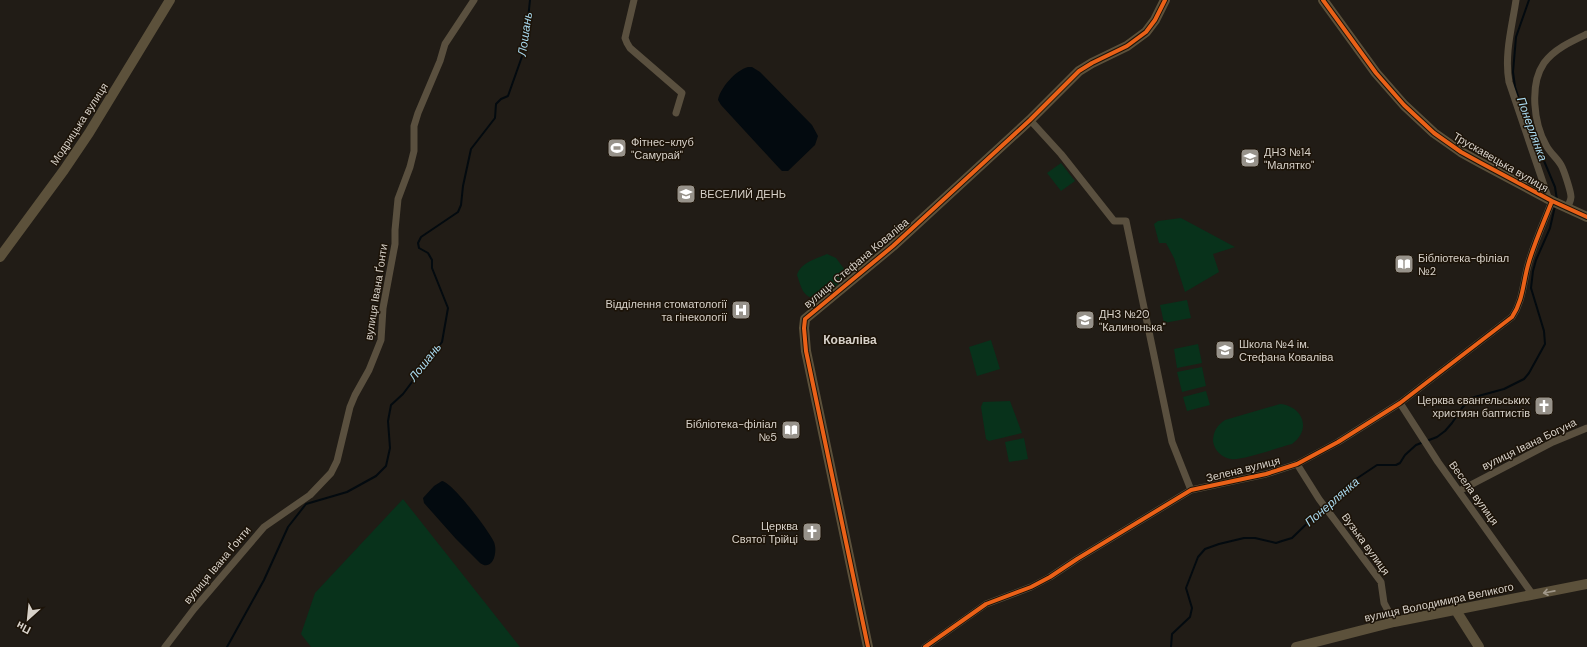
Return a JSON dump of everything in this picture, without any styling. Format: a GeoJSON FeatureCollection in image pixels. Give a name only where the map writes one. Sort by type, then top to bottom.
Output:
{"type":"FeatureCollection","features":[{"type":"Feature","properties":{"kind":"street","name":"Модрицька вулиця"},"geometry":{"type":"LineString","coordinates":[[0,257],[64,170],[89,133],[170,0]]}},
{"type":"Feature","properties":{"kind":"street","name":"вулиця Івана Ґонти"},"geometry":{"type":"LineString","coordinates":[[165,647],[194,609],[264,527],[310,495],[331,473],[337,462],[350,407],[369,370],[381,340],[383,308],[395,244],[398,198],[410,167],[414,151],[414,126],[440,61],[445,44],[474,0]]}},
{"type":"Feature","properties":{"kind":"street"},"geometry":{"type":"LineString","coordinates":[[634,0],[626,38],[627,43],[630,48],[682,94],[676,114]]}},
{"type":"Feature","properties":{"kind":"street","name":"вулиця Стефана Коваліва"},"geometry":{"type":"LineString","coordinates":[[868,647],[806,351],[804,328],[805,319],[893,246],[1030,120],[1079,72],[1092,63],[1127,46],[1146,32],[1155,20],[1165,0]]}},
{"type":"Feature","properties":{"kind":"street","name":"Трускавецька вулиця"},"geometry":{"type":"LineString","coordinates":[[1322,0],[1376,73],[1404,105],[1425,124],[1461,152],[1557,204],[1587,217]]}},
{"type":"Feature","properties":{"kind":"street"},"geometry":{"type":"LineString","coordinates":[[1516,0],[1506,69],[1509,82],[1557,204]]}},
{"type":"Feature","properties":{"kind":"street","name":"Зелена вулиця"},"geometry":{"type":"LineString","coordinates":[[925,647],[986,604],[1031,587],[1050,577],[1191,490],[1266,474],[1297,464],[1338,442],[1400,403],[1512,317],[1518,309],[1521,300],[1530,259],[1557,204],[1571,197],[1561,166],[1547,147],[1540,133],[1535,115],[1535,93],[1539,73],[1544,63],[1556,51],[1573,40],[1587,34]]}},
{"type":"Feature","properties":{"kind":"street"},"geometry":{"type":"LineString","coordinates":[[1030,120],[1061,154],[1114,221],[1126,221],[1172,442],[1191,490]]}},
{"type":"Feature","properties":{"kind":"street","name":"Весела вулиця"},"geometry":{"type":"LineString","coordinates":[[1400,403],[1421,436],[1532,595]]}},
{"type":"Feature","properties":{"kind":"street","name":"вулиця Івана Богуна"},"geometry":{"type":"LineString","coordinates":[[1460,491],[1553,442],[1587,428]]}},
{"type":"Feature","properties":{"kind":"street","name":"Вузька вулиця"},"geometry":{"type":"LineString","coordinates":[[1297,464],[1319,499],[1381,582],[1384,603],[1394,622]]}},
{"type":"Feature","properties":{"kind":"street","name":"вулиця Володимира Великого"},"geometry":{"type":"LineString","coordinates":[[1296,647],[1394,622],[1587,584]]}},
{"type":"Feature","properties":{"kind":"street"},"geometry":{"type":"LineString","coordinates":[[1455,609],[1479,647]]}},
{"type":"Feature","properties":{"kind":"green space"},"geometry":{"type":"Polygon","coordinates":[[[1061,163],[1075,181],[1061,191],[1047,173],[1061,163]]]}},
{"type":"Feature","properties":{"kind":"green space"},"geometry":{"type":"Polygon","coordinates":[[[1181,218],[1235,247],[1213,254],[1219,272],[1185,292],[1174,258],[1166,243],[1159,243],[1154,224],[1158,221],[1181,218]]]}},
{"type":"Feature","properties":{"kind":"green space"},"geometry":{"type":"Polygon","coordinates":[[[827,254],[836,258],[845,270],[843,280],[824,296],[813,298],[808,296],[803,291],[797,275],[805,264],[827,254]]]}},
{"type":"Feature","properties":{"kind":"green space"},"geometry":{"type":"Polygon","coordinates":[[[1187,300],[1191,318],[1164,323],[1160,305],[1187,300]]]}},
{"type":"Feature","properties":{"kind":"green space"},"geometry":{"type":"Polygon","coordinates":[[[991,340],[1000,369],[977,376],[969,347],[991,340]]]}},
{"type":"Feature","properties":{"kind":"green space"},"geometry":{"type":"Polygon","coordinates":[[[1198,344],[1202,363],[1177,368],[1174,349],[1198,344]]]}},
{"type":"Feature","properties":{"kind":"green space"},"geometry":{"type":"Polygon","coordinates":[[[1202,367],[1206,386],[1182,392],[1177,372],[1202,367]]]}},
{"type":"Feature","properties":{"kind":"green space"},"geometry":{"type":"Polygon","coordinates":[[[1206,391],[1210,405],[1187,411],[1183,397],[1206,391]]]}},
{"type":"Feature","properties":{"kind":"green space"},"geometry":{"type":"Polygon","coordinates":[[[1010,401],[1022,433],[989,441],[986,439],[981,407],[983,402],[1010,401]]]}},
{"type":"Feature","properties":{"kind":"green space"},"geometry":{"type":"Polygon","coordinates":[[[1280,404],[1294,409],[1302,420],[1302,432],[1292,444],[1252,456],[1236,459],[1225,457],[1217,450],[1213,441],[1214,435],[1216,429],[1222,422],[1280,404]]]}},
{"type":"Feature","properties":{"kind":"green space"},"geometry":{"type":"Polygon","coordinates":[[[1024,438],[1028,459],[1009,462],[1005,442],[1024,438]]]}},
{"type":"Feature","properties":{"kind":"green space"},"geometry":{"type":"Polygon","coordinates":[[[403,499],[520,647],[311,647],[301,634],[315,593],[403,499]]]}},
{"type":"Feature","properties":{"kind":"shaded area"},"geometry":{"type":"Polygon","coordinates":[[[748,67],[752,67],[760,72],[812,125],[818,136],[815,145],[788,171],[782,171],[779,168],[718,100],[719,95],[729,80],[748,67]]]}},
{"type":"Feature","properties":{"kind":"shaded area"},"geometry":{"type":"Polygon","coordinates":[[[442,481],[462,498],[491,536],[495,546],[495,555],[491,563],[488,565],[480,563],[424,503],[423,498],[434,486],[442,481]]]}},
{"type":"Feature","properties":{"kind":"waterway","name":"Лошань"},"geometry":{"type":"LineString","coordinates":[[227,647],[264,580],[288,527],[306,504],[347,492],[376,476],[386,466],[390,448],[388,421],[391,405],[403,394],[442,342],[448,308],[432,268],[432,260],[428,253],[419,248],[418,243],[421,237],[458,212],[461,205],[463,186],[471,149],[495,118],[496,104],[501,99],[508,96],[525,48],[530,0]]}},
{"type":"Feature","properties":{"kind":"waterway","name":"Понерлянка"},"geometry":{"type":"LineString","coordinates":[[1529,0],[1516,37],[1513,72],[1515,87],[1523,111],[1555,187],[1557,200]]}},
{"type":"Feature","properties":{"kind":"waterway","name":"Понерлянка"},"geometry":{"type":"LineString","coordinates":[[1326,505],[1350,483],[1377,465],[1396,465],[1400,463],[1405,455],[1416,445],[1437,437],[1452,423],[1471,398],[1504,389],[1524,379],[1529,373],[1545,344],[1544,331],[1531,288],[1533,271],[1536,260],[1550,228],[1555,206]]}},
{"type":"Feature","properties":{"kind":"waterway","name":"Понерлянка"},"geometry":{"type":"LineString","coordinates":[[1171,647],[1172,634],[1190,617],[1192,608],[1186,588],[1198,557],[1205,549],[1244,538],[1255,538],[1276,543],[1292,538],[1323,508]]}},
{"type":"Feature","properties":{"kind":"cycle path"},"geometry":{"type":"LineString","coordinates":[[868,647],[806,351],[804,328],[805,319],[893,246],[1030,120],[1079,71],[1127,46],[1146,32],[1155,20],[1165,0]]}},
{"type":"Feature","properties":{"kind":"cycle path"},"geometry":{"type":"LineString","coordinates":[[1323,0],[1376,73],[1404,105],[1434,133],[1461,152],[1481,163],[1552,201],[1587,217]]}},
{"type":"Feature","properties":{"kind":"cycle path"},"geometry":{"type":"LineString","coordinates":[[925,647],[986,604],[1031,587],[1050,577],[1191,490],[1266,474],[1297,464],[1338,442],[1400,403],[1512,317],[1521,298],[1533,249],[1552,201]]}},
{"type":"Feature","properties":{"kind":"place","name":"Фітнес-клуб \"Самурай\""},"geometry":{"type":"Point","coordinates":[617,148]}},
{"type":"Feature","properties":{"kind":"place","name":"ДНЗ №14 \"Малятко\""},"geometry":{"type":"Point","coordinates":[1250,158]}},
{"type":"Feature","properties":{"kind":"place","name":"ВЕСЕЛИЙ ДЕНЬ"},"geometry":{"type":"Point","coordinates":[686,194]}},
{"type":"Feature","properties":{"kind":"place","name":"Бібліотека-філіал №2"},"geometry":{"type":"Point","coordinates":[1404,264]}},
{"type":"Feature","properties":{"kind":"place","name":"Відділення стоматології та гінекології"},"geometry":{"type":"Point","coordinates":[741,310]}},
{"type":"Feature","properties":{"kind":"place","name":"ДНЗ №20 \"Калинонька\""},"geometry":{"type":"Point","coordinates":[1085,320]}},
{"type":"Feature","properties":{"kind":"place","name":"Школа №4 ім. Стефана Коваліва"},"geometry":{"type":"Point","coordinates":[1225,350]}},
{"type":"Feature","properties":{"kind":"place","name":"Церква євангельських християн баптистів"},"geometry":{"type":"Point","coordinates":[1544,406]}},
{"type":"Feature","properties":{"kind":"place","name":"Бібліотека-філіал №5"},"geometry":{"type":"Point","coordinates":[791,430]}},
{"type":"Feature","properties":{"kind":"place","name":"Церква Святої Трійці"},"geometry":{"type":"Point","coordinates":[812,532]}},
{"type":"Feature","properties":{"kind":"district","name":"Коваліва"},"geometry":{"type":"Point","coordinates":[850,340]}}]}
